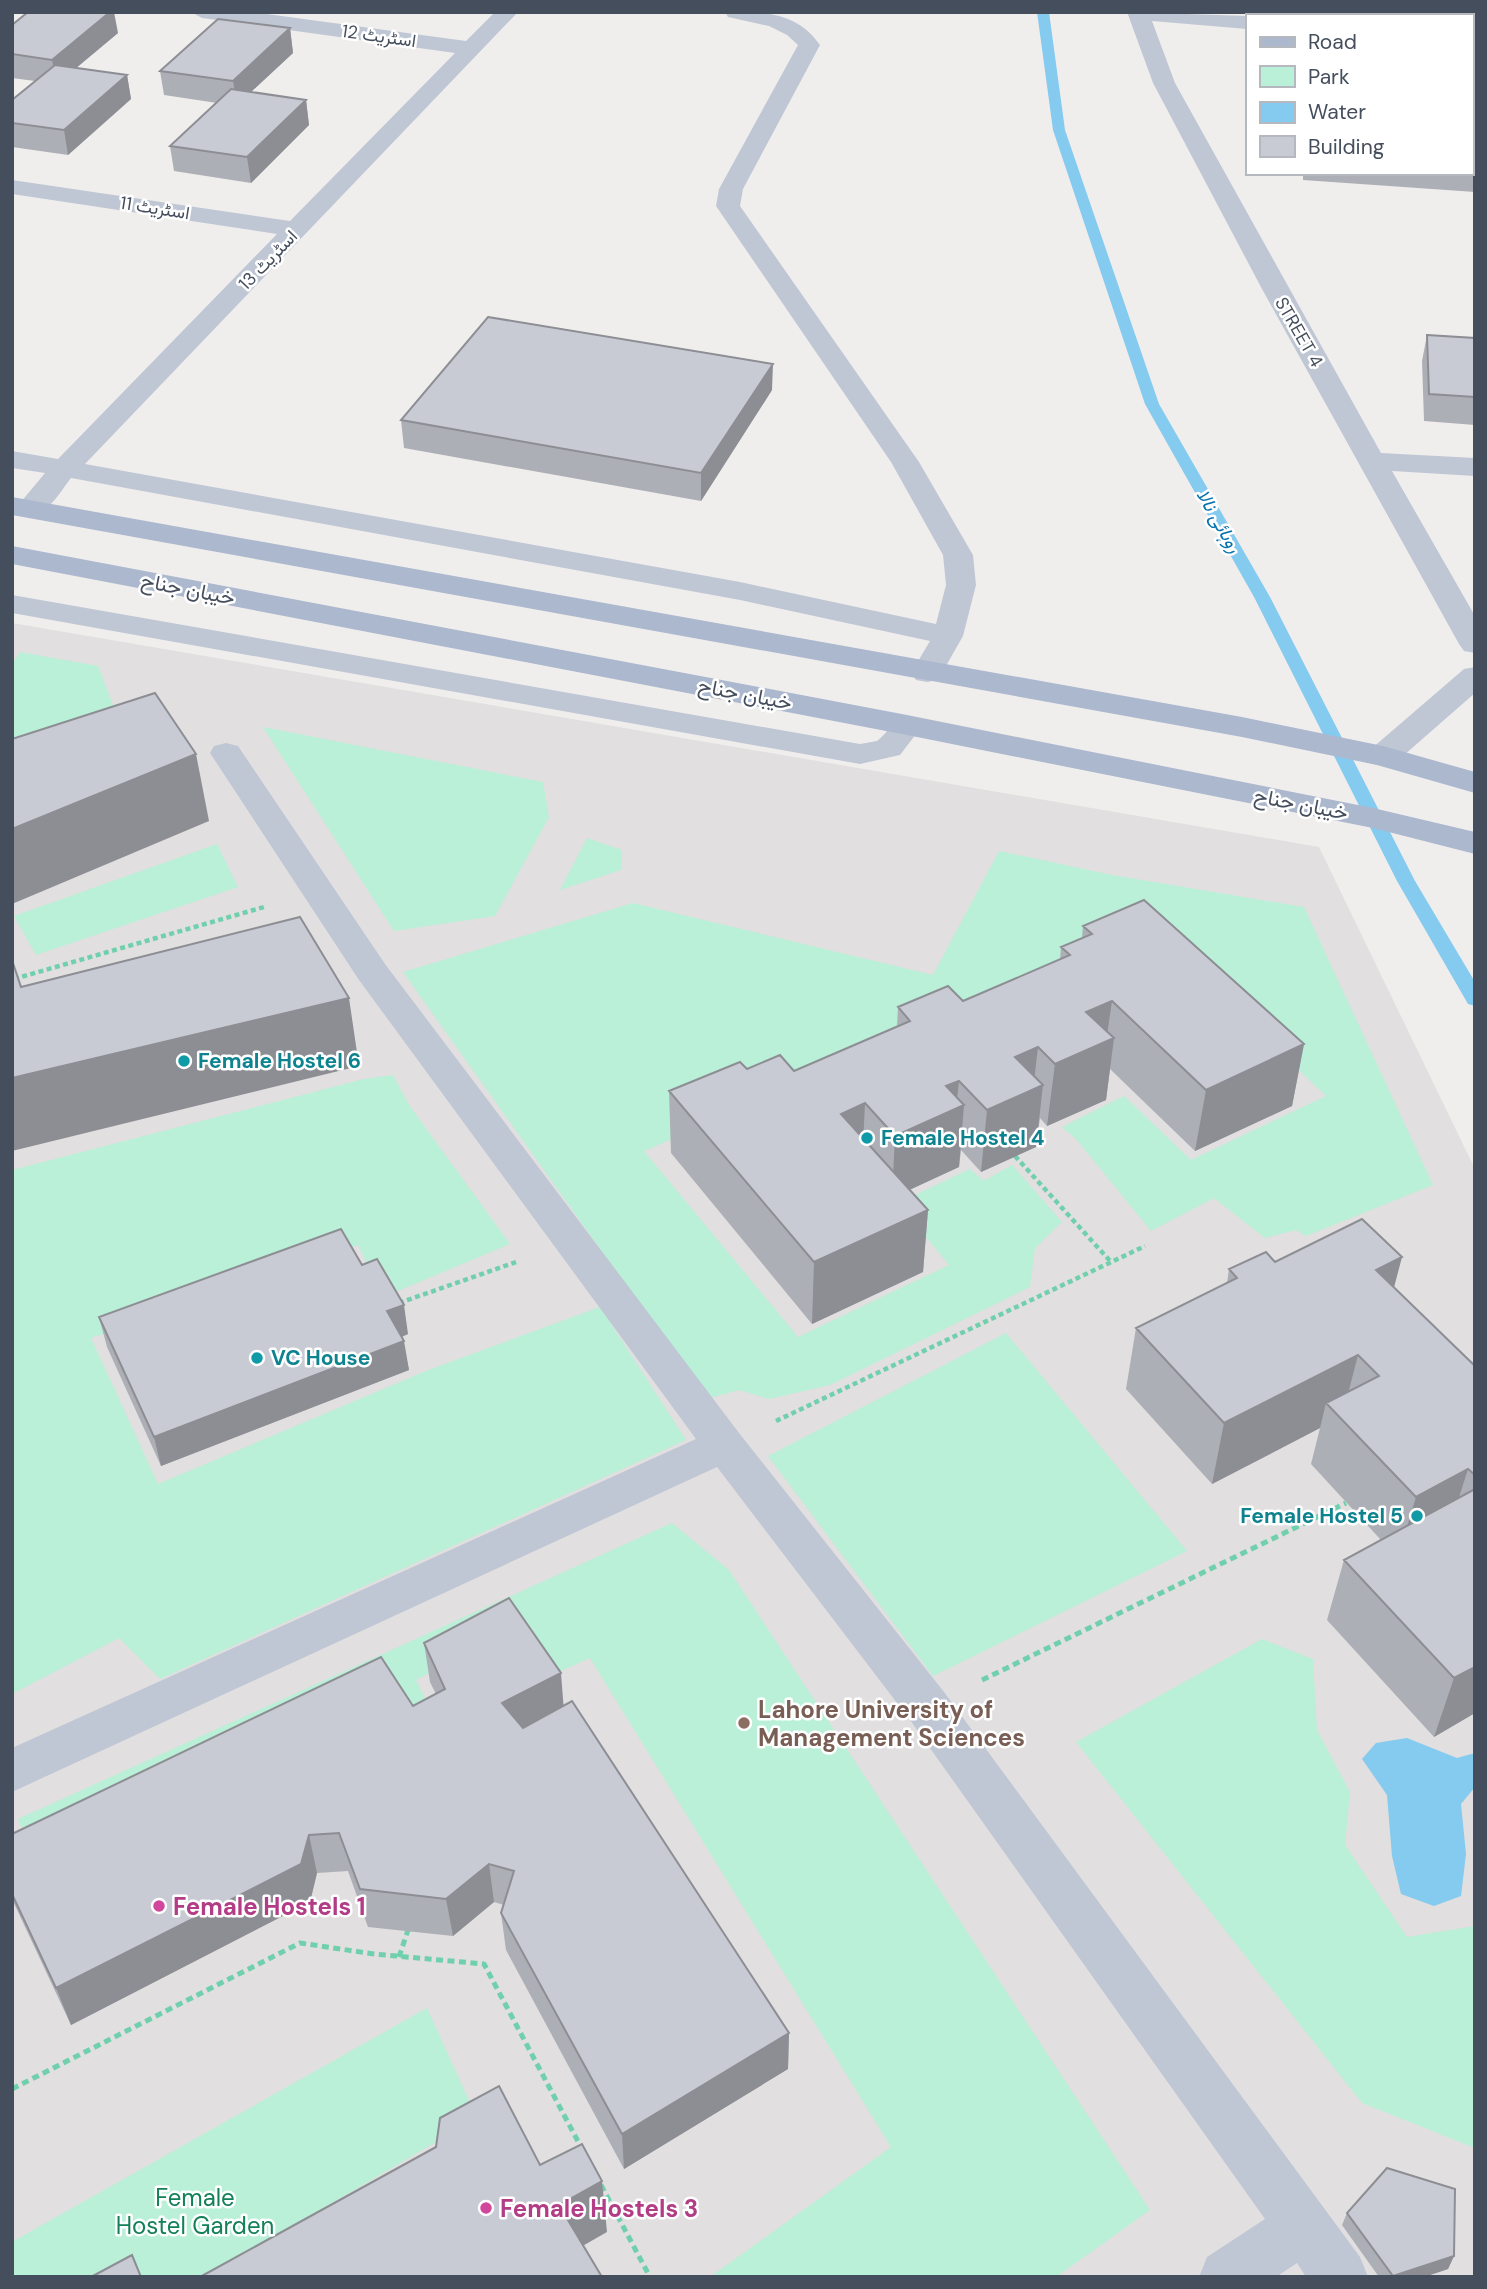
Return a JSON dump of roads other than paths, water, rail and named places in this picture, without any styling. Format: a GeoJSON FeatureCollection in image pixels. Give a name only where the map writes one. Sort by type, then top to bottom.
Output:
{"type":"FeatureCollection","features":[{"type":"Feature","properties":{"kind":"main road"},"geometry":{"type":"LineString","coordinates":[[21,508],[927,673],[1242,727],[1376,755],[1475,783]]}},
{"type":"Feature","properties":{"kind":"main road","name":"خیبان جناح"},"geometry":{"type":"LineString","coordinates":[[12,555],[907,725],[1460,839]]}},
{"type":"Feature","properties":{"kind":"street","name":"اسٹریٹ 12"},"geometry":{"type":"LineString","coordinates":[[202,12],[474,49]]}},
{"type":"Feature","properties":{"kind":"street","name":"اسٹریٹ 13"},"geometry":{"type":"LineString","coordinates":[[21,508],[65,468],[507,12]]}},
{"type":"Feature","properties":{"kind":"street"},"geometry":{"type":"LineString","coordinates":[[736,12],[778,20],[800,31],[809,45],[804,59],[731,189],[728,206],[905,462],[948,532],[958,555],[961,585],[948,636],[927,673]]}},
{"type":"Feature","properties":{"kind":"street"},"geometry":{"type":"LineString","coordinates":[[1139,13],[1246,22]]}},
{"type":"Feature","properties":{"kind":"street","name":"STREET 4"},"geometry":{"type":"LineString","coordinates":[[1139,13],[1164,83],[1275,289],[1475,644]]}},
{"type":"Feature","properties":{"kind":"street","name":"اسٹریٹ 11"},"geometry":{"type":"LineString","coordinates":[[12,187],[298,230]]}},
{"type":"Feature","properties":{"kind":"street"},"geometry":{"type":"LineString","coordinates":[[12,459],[740,590],[948,636]]}},
{"type":"Feature","properties":{"kind":"street"},"geometry":{"type":"LineString","coordinates":[[1373,461],[1475,467]]}},
{"type":"Feature","properties":{"kind":"street"},"geometry":{"type":"LineString","coordinates":[[12,604],[860,754],[880,753],[896,746],[907,725]]}},
{"type":"Feature","properties":{"kind":"street"},"geometry":{"type":"LineString","coordinates":[[1376,755],[1475,676]]}},
{"type":"Feature","properties":{"kind":"street"},"geometry":{"type":"LineString","coordinates":[[226,753],[373,971],[724,1446],[927,1706],[1340,2277]]}},
{"type":"Feature","properties":{"kind":"street"},"geometry":{"type":"LineString","coordinates":[[12,1770],[724,1446]]}},
{"type":"Feature","properties":{"kind":"street"},"geometry":{"type":"LineString","coordinates":[[1227,2277],[1303,2227]]}},
{"type":"Feature","properties":{"kind":"water"},"geometry":{"type":"Polygon","coordinates":[[[1407,1738],[1457,1758],[1475,1753],[1475,1787],[1461,1804],[1466,1854],[1461,1896],[1434,1906],[1401,1894],[1392,1856],[1387,1795],[1362,1759],[1376,1743],[1407,1738]]]}},
{"type":"Feature","properties":{"kind":"waterway","name":"روہائی نالا"},"geometry":{"type":"LineString","coordinates":[[1043,12],[1059,130],[1152,404],[1262,597],[1406,881],[1475,999]]}},
{"type":"Feature","properties":{"kind":"place","name":"Female Hostel 6"},"geometry":{"type":"Point","coordinates":[184,1061]}},
{"type":"Feature","properties":{"kind":"place","name":"Female Hostel 4"},"geometry":{"type":"Point","coordinates":[867,1138]}},
{"type":"Feature","properties":{"kind":"place","name":"VC House"},"geometry":{"type":"Point","coordinates":[257,1358]}},
{"type":"Feature","properties":{"kind":"place","name":"Female Hostel 5"},"geometry":{"type":"Point","coordinates":[1417,1516]}},
{"type":"Feature","properties":{"kind":"place","name":"Lahore University of Management Sciences"},"geometry":{"type":"Point","coordinates":[744,1723]}},
{"type":"Feature","properties":{"kind":"place","name":"Female Hostels 1"},"geometry":{"type":"Point","coordinates":[159,1906]}},
{"type":"Feature","properties":{"kind":"place","name":"Female Hostels 3"},"geometry":{"type":"Point","coordinates":[486,2208]}},
{"type":"Feature","properties":{"kind":"park label","name":"Female Hostel Garden"},"geometry":{"type":"Point","coordinates":[195,2211]}}]}
